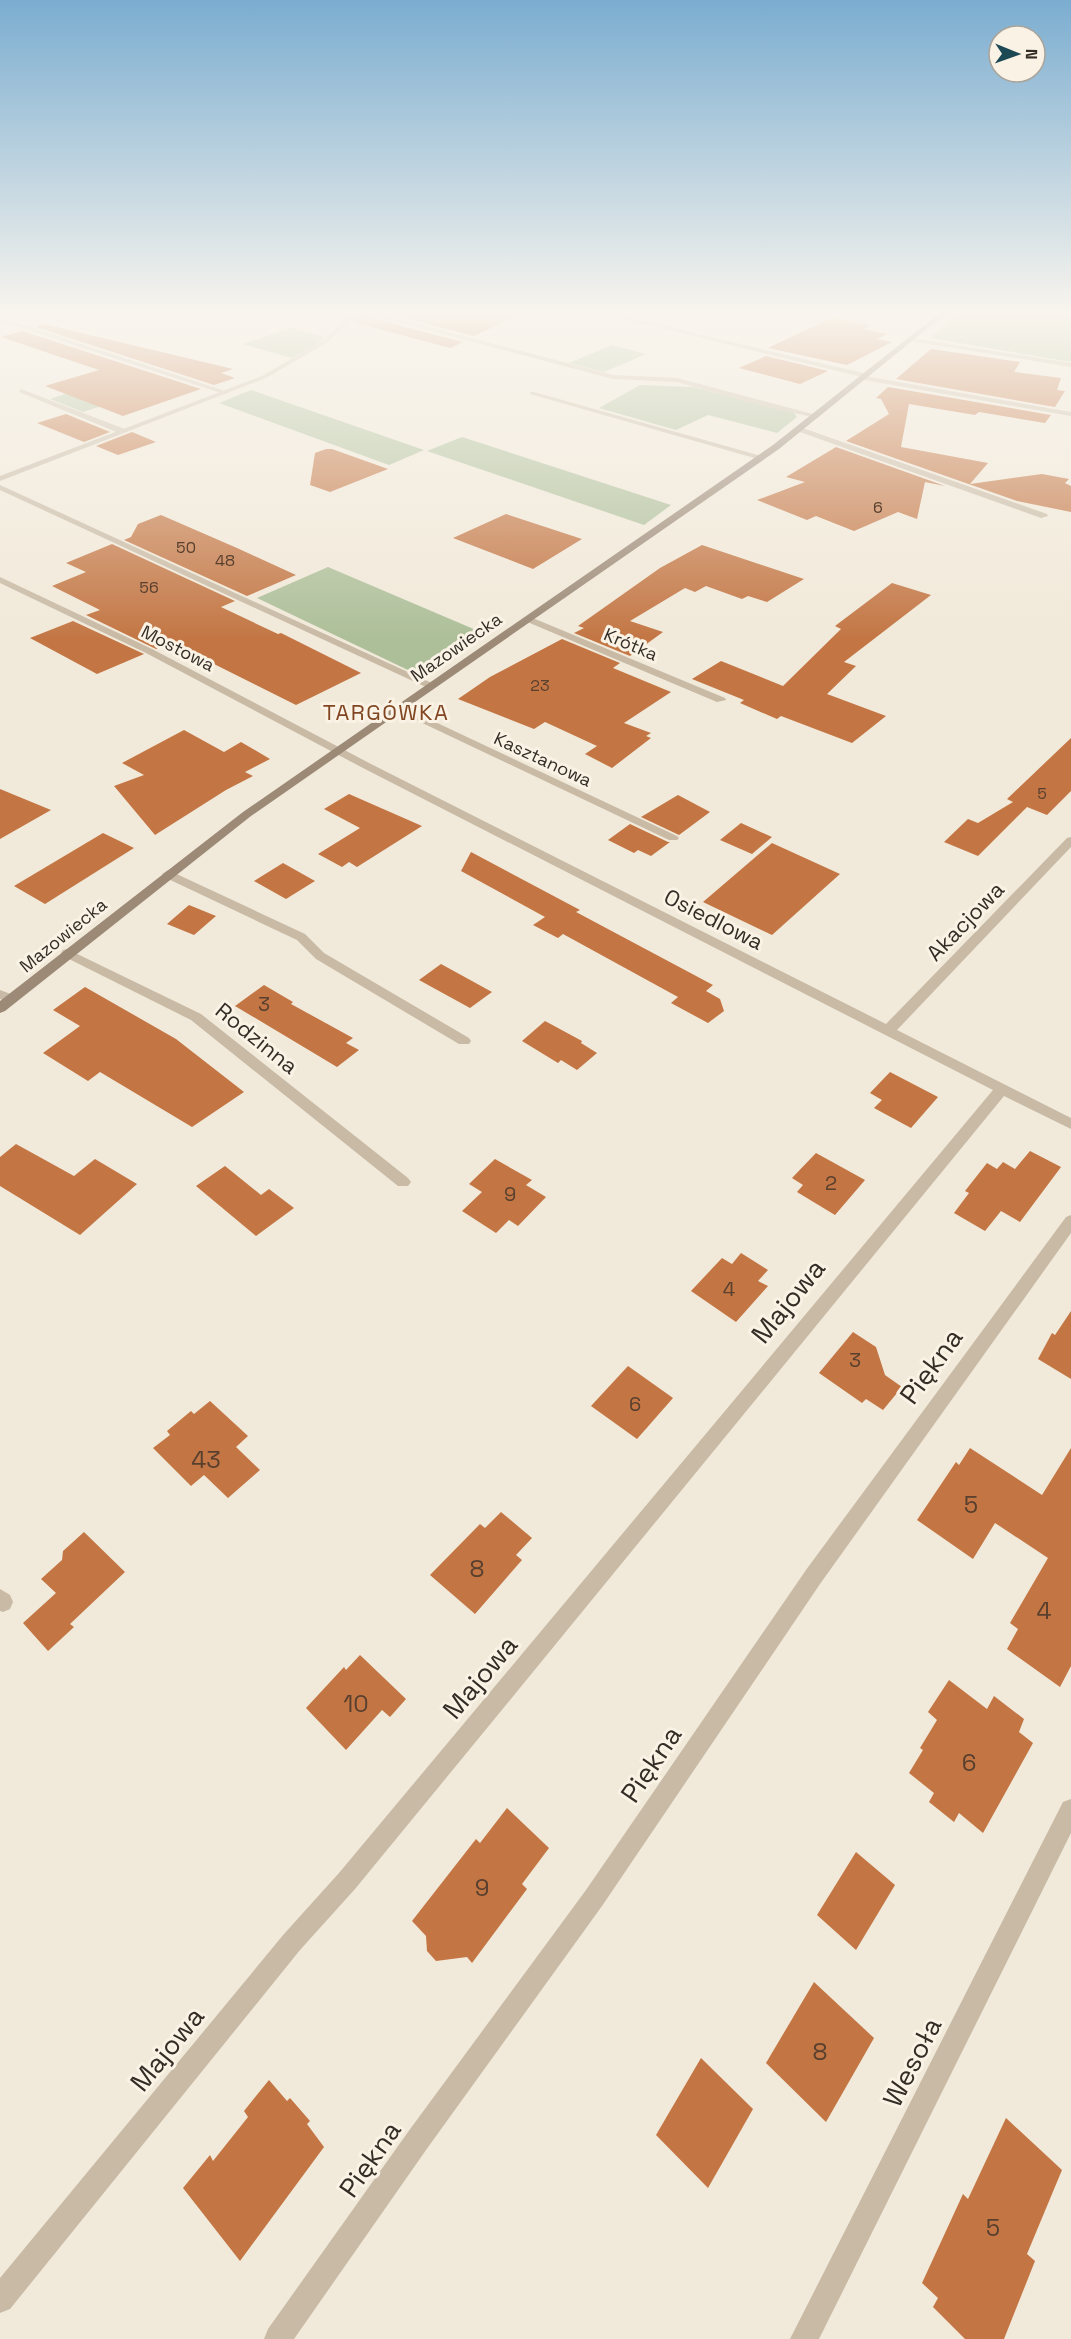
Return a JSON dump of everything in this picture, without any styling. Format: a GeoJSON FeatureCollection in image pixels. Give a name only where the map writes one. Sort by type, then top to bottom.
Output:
{"type":"FeatureCollection","features":[{"type":"Feature","properties":{"kind":"street"},"geometry":{"type":"LineString","coordinates":[[95,420],[122,431]]}},
{"type":"Feature","properties":{"kind":"street"},"geometry":{"type":"LineString","coordinates":[[0,479],[152,420]]}},
{"type":"Feature","properties":{"kind":"street"},"geometry":{"type":"LineString","coordinates":[[628,420],[761,458]]}},
{"type":"Feature","properties":{"kind":"street","name":"Mazowiecka"},"geometry":{"type":"LineString","coordinates":[[0,1008],[6,997],[68,954],[247,814],[761,458],[811,420]]}},
{"type":"Feature","properties":{"kind":"street"},"geometry":{"type":"LineString","coordinates":[[797,431],[1044,516]]}},
{"type":"Feature","properties":{"kind":"street"},"geometry":{"type":"LineString","coordinates":[[0,488],[431,686]]}},
{"type":"Feature","properties":{"kind":"street","name":"Mostowa"},"geometry":{"type":"LineString","coordinates":[[0,580],[149,651],[338,750]]}},
{"type":"Feature","properties":{"kind":"street","name":"Krótka"},"geometry":{"type":"LineString","coordinates":[[528,619],[721,700]]}},
{"type":"Feature","properties":{"kind":"street","name":"Kasztanowa"},"geometry":{"type":"LineString","coordinates":[[399,708],[674,838]]}},
{"type":"Feature","properties":{"kind":"street","name":"Osiedlowa"},"geometry":{"type":"LineString","coordinates":[[338,750],[1071,1125]]}},
{"type":"Feature","properties":{"kind":"street","name":"Akacjowa"},"geometry":{"type":"LineString","coordinates":[[889,1030],[1071,840]]}},
{"type":"Feature","properties":{"kind":"street"},"geometry":{"type":"LineString","coordinates":[[168,874],[301,937],[320,956],[464,1041]]}},
{"type":"Feature","properties":{"kind":"street","name":"Rodzinna"},"geometry":{"type":"LineString","coordinates":[[68,954],[196,1017],[403,1182]]}},
{"type":"Feature","properties":{"kind":"street","name":"Majowa"},"geometry":{"type":"LineString","coordinates":[[0,2299],[292,1942],[347,1881],[1002,1089]]}},
{"type":"Feature","properties":{"kind":"street","name":"Piękna"},"geometry":{"type":"LineString","coordinates":[[278,2339],[417,2141],[594,1898],[813,1577],[1071,1221]]}},
{"type":"Feature","properties":{"kind":"street","name":"Wesoła"},"geometry":{"type":"LineString","coordinates":[[804,2339],[1071,1810]]}},
{"type":"Feature","properties":{"kind":"green space"},"geometry":{"type":"Polygon","coordinates":[[[266,420],[338,420],[424,450],[389,465],[266,420]]]}},
{"type":"Feature","properties":{"kind":"green space"},"geometry":{"type":"Polygon","coordinates":[[[642,420],[697,420],[676,430],[642,420]]]}},
{"type":"Feature","properties":{"kind":"green space"},"geometry":{"type":"Polygon","coordinates":[[[728,420],[793,420],[777,433],[728,420]]]}},
{"type":"Feature","properties":{"kind":"green space"},"geometry":{"type":"Polygon","coordinates":[[[462,437],[671,505],[644,525],[427,451],[462,437]]]}},
{"type":"Feature","properties":{"kind":"green space"},"geometry":{"type":"Polygon","coordinates":[[[328,567],[483,633],[429,670],[408,670],[257,598],[328,567]]]}},
{"type":"Feature","properties":{"kind":"building"},"geometry":{"type":"Polygon","coordinates":[[[46,420],[81,420],[110,432],[84,442],[37,423],[46,420]]]}},
{"type":"Feature","properties":{"kind":"building"},"geometry":{"type":"Polygon","coordinates":[[[879,420],[906,420],[901,447],[988,463],[970,484],[1042,474],[1069,479],[1065,483],[1071,486],[1071,512],[1017,501],[846,441],[879,420]]]}},
{"type":"Feature","properties":{"kind":"building"},"geometry":{"type":"Polygon","coordinates":[[[1028,420],[1047,420],[1045,423],[1028,420]]]}},
{"type":"Feature","properties":{"kind":"building"},"geometry":{"type":"Polygon","coordinates":[[[132,432],[156,442],[118,455],[96,446],[132,432]]]}},
{"type":"Feature","properties":{"kind":"building"},"geometry":{"type":"Polygon","coordinates":[[[836,447],[945,486],[925,482],[917,519],[898,512],[854,531],[816,516],[807,520],[757,500],[805,482],[786,477],[836,447]]]}},
{"type":"Feature","properties":{"kind":"building"},"geometry":{"type":"Polygon","coordinates":[[[332,449],[388,469],[330,492],[310,485],[315,453],[332,449]]]}},
{"type":"Feature","properties":{"kind":"building"},"geometry":{"type":"Polygon","coordinates":[[[506,514],[582,539],[533,569],[453,538],[506,514]]]}},
{"type":"Feature","properties":{"kind":"building"},"geometry":{"type":"Polygon","coordinates":[[[161,515],[296,575],[247,596],[124,540],[131,537],[138,524],[161,515]]]}},
{"type":"Feature","properties":{"kind":"building"},"geometry":{"type":"Polygon","coordinates":[[[112,544],[235,601],[221,607],[278,634],[281,633],[361,673],[296,705],[170,642],[156,649],[86,615],[100,610],[52,586],[86,572],[66,563],[112,544]]]}},
{"type":"Feature","properties":{"kind":"building"},"geometry":{"type":"Polygon","coordinates":[[[702,545],[804,579],[767,602],[748,596],[742,599],[706,586],[695,592],[685,588],[630,621],[663,632],[630,656],[574,633],[584,628],[578,626],[660,568],[702,545]]]}},
{"type":"Feature","properties":{"kind":"building"},"geometry":{"type":"Polygon","coordinates":[[[892,583],[931,595],[844,662],[856,666],[827,694],[886,716],[852,743],[781,716],[777,719],[740,703],[744,700],[692,679],[721,661],[783,686],[841,629],[835,626],[892,583]]]}},
{"type":"Feature","properties":{"kind":"building"},"geometry":{"type":"Polygon","coordinates":[[[73,621],[144,654],[97,674],[30,638],[73,621]]]}},
{"type":"Feature","properties":{"kind":"building"},"geometry":{"type":"Polygon","coordinates":[[[562,639],[620,663],[613,668],[671,692],[624,723],[651,733],[646,736],[651,738],[612,768],[585,754],[597,746],[545,722],[534,729],[458,699],[490,677],[562,639]]]}},
{"type":"Feature","properties":{"kind":"building"},"geometry":{"type":"Polygon","coordinates":[[[184,730],[224,752],[241,742],[270,759],[245,772],[253,776],[226,790],[155,835],[114,786],[144,775],[122,763],[184,730]]]}},
{"type":"Feature","properties":{"kind":"building"},"geometry":{"type":"Polygon","coordinates":[[[1071,738],[1071,791],[1047,815],[1027,807],[978,856],[944,842],[968,819],[978,823],[1013,802],[1007,799],[1071,738]]]}},
{"type":"Feature","properties":{"kind":"building"},"geometry":{"type":"Polygon","coordinates":[[[0,789],[51,810],[0,839],[0,789]]]}},
{"type":"Feature","properties":{"kind":"building"},"geometry":{"type":"Polygon","coordinates":[[[349,794],[422,826],[357,867],[349,862],[342,867],[318,854],[360,828],[324,809],[349,794]]]}},
{"type":"Feature","properties":{"kind":"building"},"geometry":{"type":"Polygon","coordinates":[[[678,795],[710,812],[679,835],[641,817],[678,795]]]}},
{"type":"Feature","properties":{"kind":"building"},"geometry":{"type":"Polygon","coordinates":[[[741,823],[772,837],[752,854],[720,840],[741,823]]]}},
{"type":"Feature","properties":{"kind":"building"},"geometry":{"type":"Polygon","coordinates":[[[630,824],[670,842],[651,856],[638,850],[634,853],[608,840],[630,824]]]}},
{"type":"Feature","properties":{"kind":"building"},"geometry":{"type":"Polygon","coordinates":[[[103,833],[134,848],[45,904],[14,886],[103,833]]]}},
{"type":"Feature","properties":{"kind":"building"},"geometry":{"type":"Polygon","coordinates":[[[772,843],[840,874],[772,935],[703,902],[772,843]]]}},
{"type":"Feature","properties":{"kind":"building"},"geometry":{"type":"Polygon","coordinates":[[[471,852],[580,910],[576,912],[713,985],[706,991],[720,999],[724,1011],[708,1023],[671,1003],[678,997],[563,934],[558,938],[533,925],[545,917],[461,871],[471,852]]]}},
{"type":"Feature","properties":{"kind":"building"},"geometry":{"type":"Polygon","coordinates":[[[283,863],[315,881],[286,899],[254,881],[283,863]]]}},
{"type":"Feature","properties":{"kind":"building"},"geometry":{"type":"Polygon","coordinates":[[[189,905],[216,916],[194,935],[167,924],[189,905]]]}},
{"type":"Feature","properties":{"kind":"building"},"geometry":{"type":"Polygon","coordinates":[[[441,964],[492,992],[470,1008],[419,980],[441,964]]]}},
{"type":"Feature","properties":{"kind":"building"},"geometry":{"type":"Polygon","coordinates":[[[264,985],[293,1002],[291,1004],[353,1038],[346,1043],[359,1050],[337,1067],[235,1006],[264,985]]]}},
{"type":"Feature","properties":{"kind":"building"},"geometry":{"type":"Polygon","coordinates":[[[85,987],[176,1039],[244,1092],[192,1127],[100,1072],[88,1081],[43,1053],[80,1026],[53,1010],[85,987]]]}},
{"type":"Feature","properties":{"kind":"building"},"geometry":{"type":"Polygon","coordinates":[[[545,1021],[582,1041],[581,1043],[597,1053],[577,1070],[561,1060],[558,1063],[522,1041],[545,1021]]]}},
{"type":"Feature","properties":{"kind":"building"},"geometry":{"type":"Polygon","coordinates":[[[890,1072],[938,1097],[911,1128],[874,1108],[882,1100],[870,1093],[890,1072]]]}},
{"type":"Feature","properties":{"kind":"building"},"geometry":{"type":"Polygon","coordinates":[[[16,1144],[74,1176],[95,1159],[137,1184],[80,1235],[0,1186],[0,1157],[16,1144]]]}},
{"type":"Feature","properties":{"kind":"building"},"geometry":{"type":"Polygon","coordinates":[[[1030,1151],[1061,1167],[1020,1222],[1001,1211],[985,1231],[954,1213],[969,1193],[965,1191],[987,1163],[997,1169],[1003,1162],[1015,1169],[1030,1151]]]}},
{"type":"Feature","properties":{"kind":"building"},"geometry":{"type":"Polygon","coordinates":[[[816,1153],[865,1180],[835,1215],[797,1192],[803,1185],[792,1178],[816,1153]]]}},
{"type":"Feature","properties":{"kind":"building"},"geometry":{"type":"Polygon","coordinates":[[[495,1159],[532,1180],[526,1185],[546,1197],[518,1226],[509,1220],[496,1233],[462,1211],[482,1192],[469,1184],[495,1159]]]}},
{"type":"Feature","properties":{"kind":"building"},"geometry":{"type":"Polygon","coordinates":[[[225,1166],[261,1195],[269,1189],[294,1208],[256,1236],[196,1186],[225,1166]]]}},
{"type":"Feature","properties":{"kind":"building"},"geometry":{"type":"Polygon","coordinates":[[[741,1253],[768,1270],[758,1281],[768,1286],[736,1322],[691,1291],[722,1258],[732,1264],[741,1253]]]}},
{"type":"Feature","properties":{"kind":"building"},"geometry":{"type":"Polygon","coordinates":[[[1071,1311],[1071,1379],[1038,1359],[1052,1333],[1055,1335],[1071,1311]]]}},
{"type":"Feature","properties":{"kind":"building"},"geometry":{"type":"Polygon","coordinates":[[[853,1332],[876,1347],[885,1375],[902,1387],[883,1410],[866,1399],[862,1403],[819,1373],[853,1332]]]}},
{"type":"Feature","properties":{"kind":"building"},"geometry":{"type":"Polygon","coordinates":[[[628,1366],[673,1398],[637,1439],[591,1406],[628,1366]]]}},
{"type":"Feature","properties":{"kind":"building"},"geometry":{"type":"Polygon","coordinates":[[[210,1401],[248,1436],[236,1447],[260,1470],[228,1498],[204,1475],[191,1486],[153,1448],[170,1435],[167,1431],[191,1411],[194,1414],[210,1401]]]}},
{"type":"Feature","properties":{"kind":"building"},"geometry":{"type":"Polygon","coordinates":[[[970,1448],[1042,1495],[1071,1448],[1071,1666],[1060,1687],[1007,1649],[1018,1629],[1010,1623],[1048,1558],[995,1523],[973,1559],[917,1520],[956,1462],[959,1465],[970,1448]]]}},
{"type":"Feature","properties":{"kind":"building"},"geometry":{"type":"Polygon","coordinates":[[[501,1512],[532,1538],[516,1555],[522,1560],[475,1614],[430,1575],[480,1524],[485,1528],[501,1512]]]}},
{"type":"Feature","properties":{"kind":"building"},"geometry":{"type":"Polygon","coordinates":[[[84,1532],[125,1572],[70,1624],[74,1627],[48,1651],[23,1623],[56,1593],[41,1579],[62,1560],[63,1551],[84,1532]]]}},
{"type":"Feature","properties":{"kind":"building"},"geometry":{"type":"Polygon","coordinates":[[[360,1655],[406,1699],[390,1717],[382,1710],[346,1750],[306,1708],[344,1667],[346,1670],[360,1655]]]}},
{"type":"Feature","properties":{"kind":"building"},"geometry":{"type":"Polygon","coordinates":[[[949,1680],[987,1709],[994,1696],[1024,1719],[1019,1732],[1033,1743],[983,1833],[959,1813],[954,1822],[929,1802],[934,1793],[909,1773],[923,1750],[920,1748],[937,1720],[928,1712],[949,1680]]]}},
{"type":"Feature","properties":{"kind":"building"},"geometry":{"type":"Polygon","coordinates":[[[507,1808],[549,1848],[522,1884],[527,1889],[472,1963],[467,1957],[436,1961],[427,1951],[426,1936],[412,1921],[476,1839],[480,1843],[507,1808]]]}},
{"type":"Feature","properties":{"kind":"building"},"geometry":{"type":"Polygon","coordinates":[[[856,1852],[895,1885],[856,1950],[817,1915],[856,1852]]]}},
{"type":"Feature","properties":{"kind":"building"},"geometry":{"type":"Polygon","coordinates":[[[814,1982],[874,2038],[826,2122],[766,2063],[814,1982]]]}},
{"type":"Feature","properties":{"kind":"building"},"geometry":{"type":"Polygon","coordinates":[[[701,2058],[753,2109],[708,2188],[656,2135],[701,2058]]]}},
{"type":"Feature","properties":{"kind":"building"},"geometry":{"type":"Polygon","coordinates":[[[269,2080],[287,2101],[290,2098],[310,2121],[307,2124],[324,2147],[240,2261],[183,2188],[210,2155],[213,2161],[248,2117],[244,2111],[269,2080]]]}},
{"type":"Feature","properties":{"kind":"building"},"geometry":{"type":"Polygon","coordinates":[[[1006,2118],[1062,2170],[1027,2254],[1035,2261],[1004,2339],[965,2339],[933,2307],[938,2298],[922,2283],[963,2194],[968,2199],[1006,2118]]]}},
{"type":"Feature","properties":{"kind":"district","name":"TARGÓWKA"},"geometry":{"type":"Point","coordinates":[386,712]}}]}
